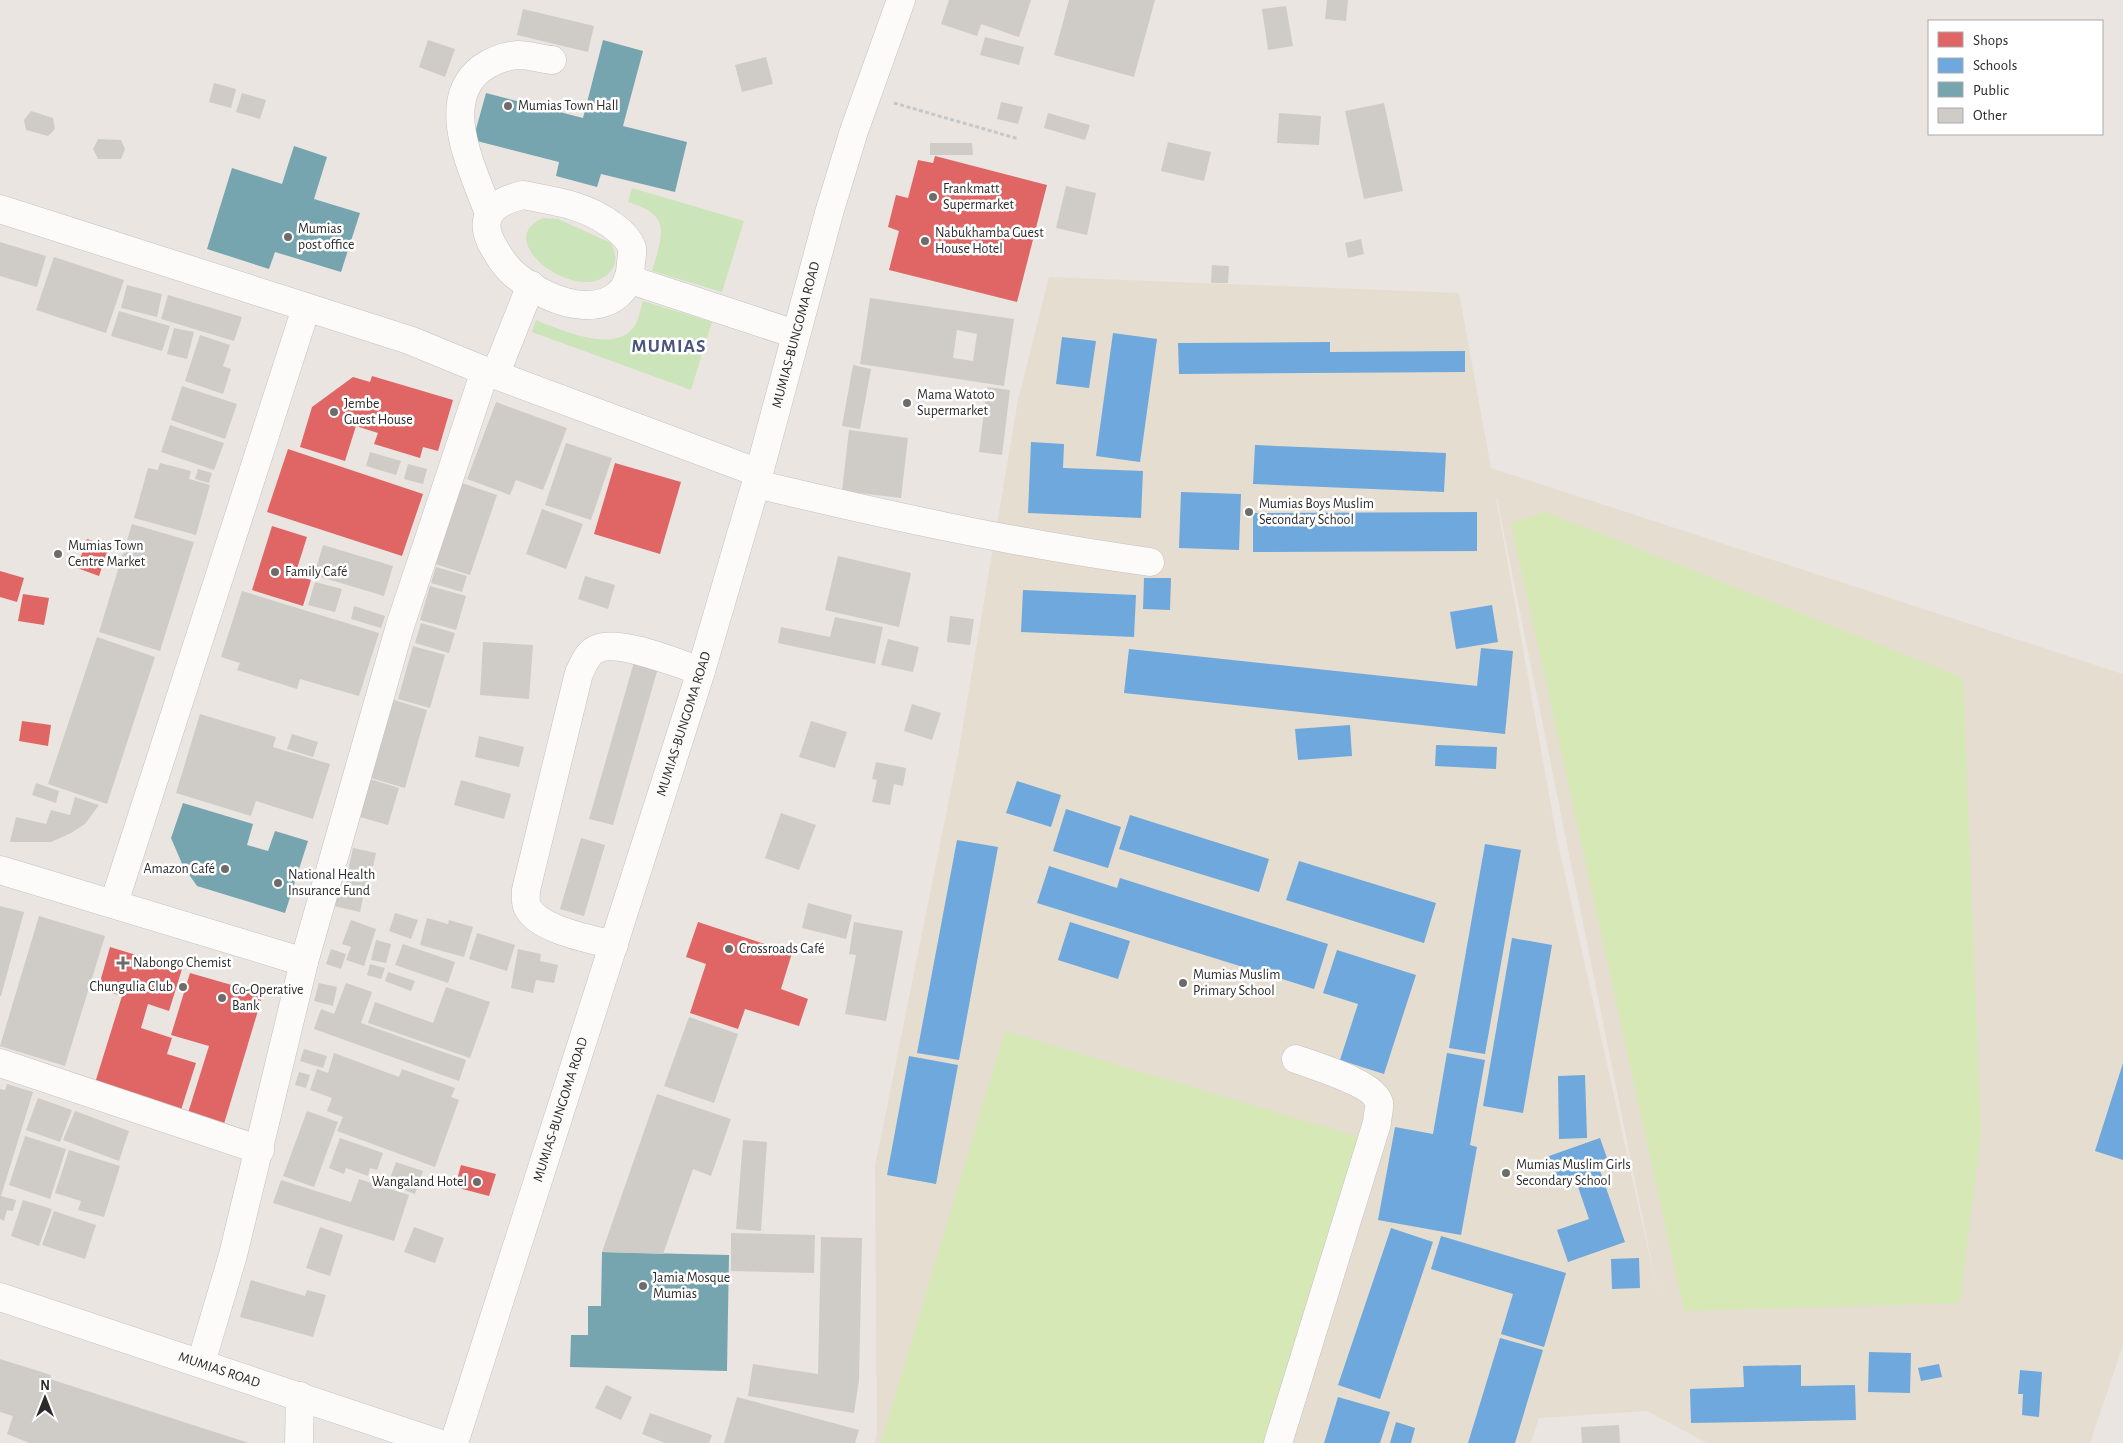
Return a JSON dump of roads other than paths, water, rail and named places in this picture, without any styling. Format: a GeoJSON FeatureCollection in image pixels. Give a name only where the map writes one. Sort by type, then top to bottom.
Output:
{"type":"FeatureCollection","features":[{"type":"Feature","properties":{"kind":"street","name":"MUMIAS-BUNGOMA ROAD"},"geometry":{"type":"LineString","coordinates":[[454,1443],[701,671],[758,479],[795,334],[829,213],[900,0]]}},
{"type":"Feature","properties":{"kind":"street"},"geometry":{"type":"LineString","coordinates":[[489,214],[462,136],[459,110],[462,96],[476,73],[497,60],[518,55],[552,60]]}},
{"type":"Feature","properties":{"kind":"street"},"geometry":{"type":"LineString","coordinates":[[523,195],[575,206],[603,218],[623,234],[632,248],[631,268],[628,279],[617,296],[608,302],[594,305],[563,302],[515,276],[504,265],[488,238],[485,225],[489,214],[497,205],[508,199],[523,195]]}},
{"type":"Feature","properties":{"kind":"street"},"geometry":{"type":"LineString","coordinates":[[0,209],[409,340],[758,479],[994,537],[1065,551],[1150,562]]}},
{"type":"Feature","properties":{"kind":"street"},"geometry":{"type":"LineString","coordinates":[[628,279],[795,334]]}},
{"type":"Feature","properties":{"kind":"street"},"geometry":{"type":"LineString","coordinates":[[201,1363],[233,1255],[260,1150],[304,962],[400,626],[490,373],[531,285]]}},
{"type":"Feature","properties":{"kind":"street"},"geometry":{"type":"LineString","coordinates":[[114,904],[306,308]]}},
{"type":"Feature","properties":{"kind":"street"},"geometry":{"type":"LineString","coordinates":[[614,945],[570,934],[544,923],[526,905],[526,890],[579,673],[587,656],[597,649],[607,646],[625,647],[701,671]]}},
{"type":"Feature","properties":{"kind":"street"},"geometry":{"type":"LineString","coordinates":[[0,870],[304,962]]}},
{"type":"Feature","properties":{"kind":"street"},"geometry":{"type":"LineString","coordinates":[[1278,1443],[1377,1123],[1379,1103],[1374,1093],[1355,1083],[1296,1059]]}},
{"type":"Feature","properties":{"kind":"street"},"geometry":{"type":"LineString","coordinates":[[0,1063],[260,1150]]}},
{"type":"Feature","properties":{"kind":"street","name":"MUMIAS ROAD"},"geometry":{"type":"LineString","coordinates":[[0,1297],[300,1396],[426,1441]]}},
{"type":"Feature","properties":{"kind":"street"},"geometry":{"type":"LineString","coordinates":[[299,1443],[300,1396]]}},
{"type":"Feature","properties":{"kind":"place","name":"Mumias Town Hall"},"geometry":{"type":"Point","coordinates":[508,106]}},
{"type":"Feature","properties":{"kind":"place","name":"Frankmatt Supermarket"},"geometry":{"type":"Point","coordinates":[933,197]}},
{"type":"Feature","properties":{"kind":"place","name":"Mumias post office"},"geometry":{"type":"Point","coordinates":[288,237]}},
{"type":"Feature","properties":{"kind":"place","name":"Nabukhamba Guest House Hotel"},"geometry":{"type":"Point","coordinates":[925,241]}},
{"type":"Feature","properties":{"kind":"place","name":"Mama Watoto Supermarket"},"geometry":{"type":"Point","coordinates":[907,403]}},
{"type":"Feature","properties":{"kind":"place","name":"Jembe Guest House"},"geometry":{"type":"Point","coordinates":[334,412]}},
{"type":"Feature","properties":{"kind":"place","name":"Mumias Boys Muslim Secondary School"},"geometry":{"type":"Point","coordinates":[1249,512]}},
{"type":"Feature","properties":{"kind":"place","name":"Mumias Town Centre Market"},"geometry":{"type":"Point","coordinates":[58,554]}},
{"type":"Feature","properties":{"kind":"place","name":"Family Café"},"geometry":{"type":"Point","coordinates":[275,572]}},
{"type":"Feature","properties":{"kind":"place","name":"Amazon Café"},"geometry":{"type":"Point","coordinates":[225,869]}},
{"type":"Feature","properties":{"kind":"place","name":"National Health Insurance Fund"},"geometry":{"type":"Point","coordinates":[278,883]}},
{"type":"Feature","properties":{"kind":"place","name":"Crossroads Café"},"geometry":{"type":"Point","coordinates":[729,949]}},
{"type":"Feature","properties":{"kind":"place","name":"Nabongo Chemist"},"geometry":{"type":"Point","coordinates":[123,963]}},
{"type":"Feature","properties":{"kind":"place","name":"Mumias Muslim Primary School"},"geometry":{"type":"Point","coordinates":[1183,983]}},
{"type":"Feature","properties":{"kind":"place","name":"Chungulia Club"},"geometry":{"type":"Point","coordinates":[183,987]}},
{"type":"Feature","properties":{"kind":"place","name":"Co-Operative Bank"},"geometry":{"type":"Point","coordinates":[222,998]}},
{"type":"Feature","properties":{"kind":"place","name":"Mumias Muslim Girls Secondary School"},"geometry":{"type":"Point","coordinates":[1506,1173]}},
{"type":"Feature","properties":{"kind":"place","name":"Wangaland Hotel"},"geometry":{"type":"Point","coordinates":[477,1182]}},
{"type":"Feature","properties":{"kind":"place","name":"Jamia Mosque Mumias"},"geometry":{"type":"Point","coordinates":[643,1286]}},
{"type":"Feature","properties":{"kind":"district","name":"MUMIAS"},"geometry":{"type":"Point","coordinates":[669,346]}}]}
